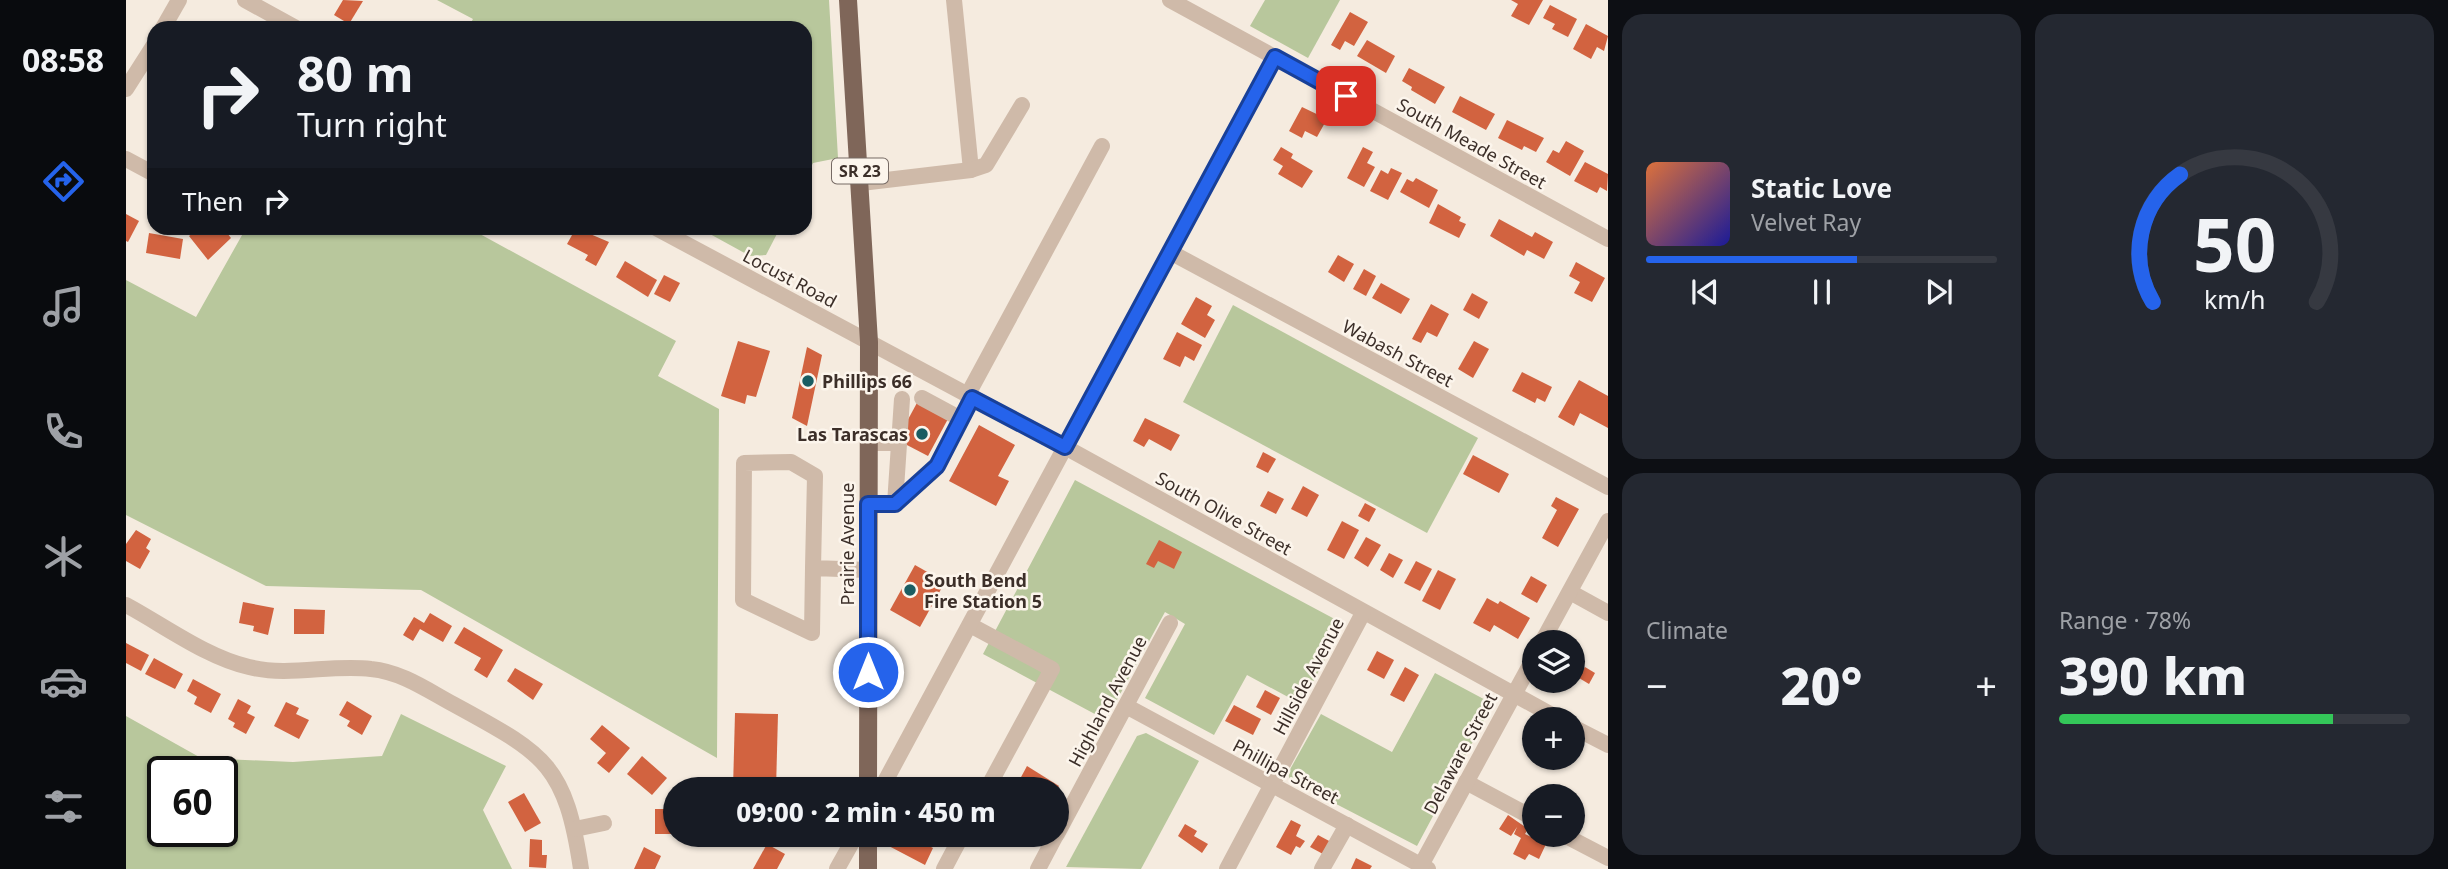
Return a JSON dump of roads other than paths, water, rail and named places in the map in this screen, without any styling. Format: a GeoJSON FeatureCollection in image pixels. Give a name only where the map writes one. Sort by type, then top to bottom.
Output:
{"type":"FeatureCollection","features":[{"type":"Feature","properties":{"kind":"main road","name":"SR 23"},"geometry":{"type":"LineString","coordinates":[[848,0],[869,342]]}},
{"type":"Feature","properties":{"kind":"main road","name":"Prairie Avenue"},"geometry":{"type":"LineString","coordinates":[[869,342],[869,777]]}},
{"type":"Feature","properties":{"kind":"main road"},"geometry":{"type":"LineString","coordinates":[[868,847],[868,869]]}},
{"type":"Feature","properties":{"kind":"street"},"geometry":{"type":"LineString","coordinates":[[167,21],[179,0]]}},
{"type":"Feature","properties":{"kind":"street"},"geometry":{"type":"LineString","coordinates":[[245,0],[283,21]]}},
{"type":"Feature","properties":{"kind":"street"},"geometry":{"type":"LineString","coordinates":[[954,0],[971,170]]}},
{"type":"Feature","properties":{"kind":"street","name":"South Meade Street"},"geometry":{"type":"LineString","coordinates":[[1178,2],[1608,239]]}},
{"type":"Feature","properties":{"kind":"street"},"geometry":{"type":"LineString","coordinates":[[126,89],[147,56]]}},
{"type":"Feature","properties":{"kind":"street"},"geometry":{"type":"LineString","coordinates":[[888,777],[1275,57]]}},
{"type":"Feature","properties":{"kind":"street"},"geometry":{"type":"LineString","coordinates":[[861,183],[971,170],[986,165],[1022,105]]}},
{"type":"Feature","properties":{"kind":"street"},"geometry":{"type":"LineString","coordinates":[[868,504],[895,504],[937,466],[969,397],[1102,146]]}},
{"type":"Feature","properties":{"kind":"street"},"geometry":{"type":"LineString","coordinates":[[126,159],[147,170]]}},
{"type":"Feature","properties":{"kind":"street","name":"Locust Road"},"geometry":{"type":"LineString","coordinates":[[669,235],[869,342]]}},
{"type":"Feature","properties":{"kind":"street","name":"Wabash Street"},"geometry":{"type":"LineString","coordinates":[[1170,252],[1608,487]]}},
{"type":"Feature","properties":{"kind":"street","name":"South Olive Street"},"geometry":{"type":"LineString","coordinates":[[869,342],[1536,707]]}},
{"type":"Feature","properties":{"kind":"street"},"geometry":{"type":"LineString","coordinates":[[895,504],[902,398]]}},
{"type":"Feature","properties":{"kind":"street"},"geometry":{"type":"LineString","coordinates":[[922,398],[961,419]]}},
{"type":"Feature","properties":{"kind":"street"},"geometry":{"type":"LineString","coordinates":[[868,443],[900,443]]}},
{"type":"Feature","properties":{"kind":"street"},"geometry":{"type":"LineString","coordinates":[[791,462],[815,476],[813,568],[811,633],[743,600],[744,463],[791,462]]}},
{"type":"Feature","properties":{"kind":"street"},"geometry":{"type":"LineString","coordinates":[[1549,630],[1608,521]]}},
{"type":"Feature","properties":{"kind":"street"},"geometry":{"type":"LineString","coordinates":[[813,568],[868,570]]}},
{"type":"Feature","properties":{"kind":"street"},"geometry":{"type":"LineString","coordinates":[[1570,592],[1608,613]]}},
{"type":"Feature","properties":{"kind":"street"},"geometry":{"type":"LineString","coordinates":[[126,605],[227,660],[250,668],[277,671],[370,668],[398,674],[514,737],[534,753],[563,791],[575,830],[581,869]]}},
{"type":"Feature","properties":{"kind":"street","name":"Hillside Avenue"},"geometry":{"type":"LineString","coordinates":[[1227,869],[1363,613]]}},
{"type":"Feature","properties":{"kind":"street","name":"Highland Avenue"},"geometry":{"type":"LineString","coordinates":[[1069,812],[1170,622]]}},
{"type":"Feature","properties":{"kind":"street"},"geometry":{"type":"LineString","coordinates":[[970,625],[1052,669],[994,777]]}},
{"type":"Feature","properties":{"kind":"street","name":"Delaware Street"},"geometry":{"type":"LineString","coordinates":[[1423,868],[1522,680]]}},
{"type":"Feature","properties":{"kind":"street","name":"Phillipa Street"},"geometry":{"type":"LineString","coordinates":[[1126,706],[1423,868]]}},
{"type":"Feature","properties":{"kind":"street"},"geometry":{"type":"LineString","coordinates":[[1585,734],[1608,746]]}},
{"type":"Feature","properties":{"kind":"street"},"geometry":{"type":"LineString","coordinates":[[1466,782],[1522,812]]}},
{"type":"Feature","properties":{"kind":"street"},"geometry":{"type":"LineString","coordinates":[[575,830],[604,823]]}},
{"type":"Feature","properties":{"kind":"street"},"geometry":{"type":"LineString","coordinates":[[1322,869],[1346,825]]}},
{"type":"Feature","properties":{"kind":"street"},"geometry":{"type":"LineString","coordinates":[[1585,846],[1608,858]]}},
{"type":"Feature","properties":{"kind":"street"},"geometry":{"type":"LineString","coordinates":[[837,869],[849,847]]}},
{"type":"Feature","properties":{"kind":"street"},"geometry":{"type":"LineString","coordinates":[[944,869],[956,847]]}},
{"type":"Feature","properties":{"kind":"street","name":"Highland Avenue"},"geometry":{"type":"LineString","coordinates":[[1038,869],[1050,847]]}},
{"type":"Feature","properties":{"kind":"place","name":"Phillips 66"},"geometry":{"type":"Point","coordinates":[808,381]}},
{"type":"Feature","properties":{"kind":"place","name":"Las Tarascas"},"geometry":{"type":"Point","coordinates":[922,434]}},
{"type":"Feature","properties":{"kind":"place","name":"South Bend Fire Station 5"},"geometry":{"type":"Point","coordinates":[910,590]}}]}
